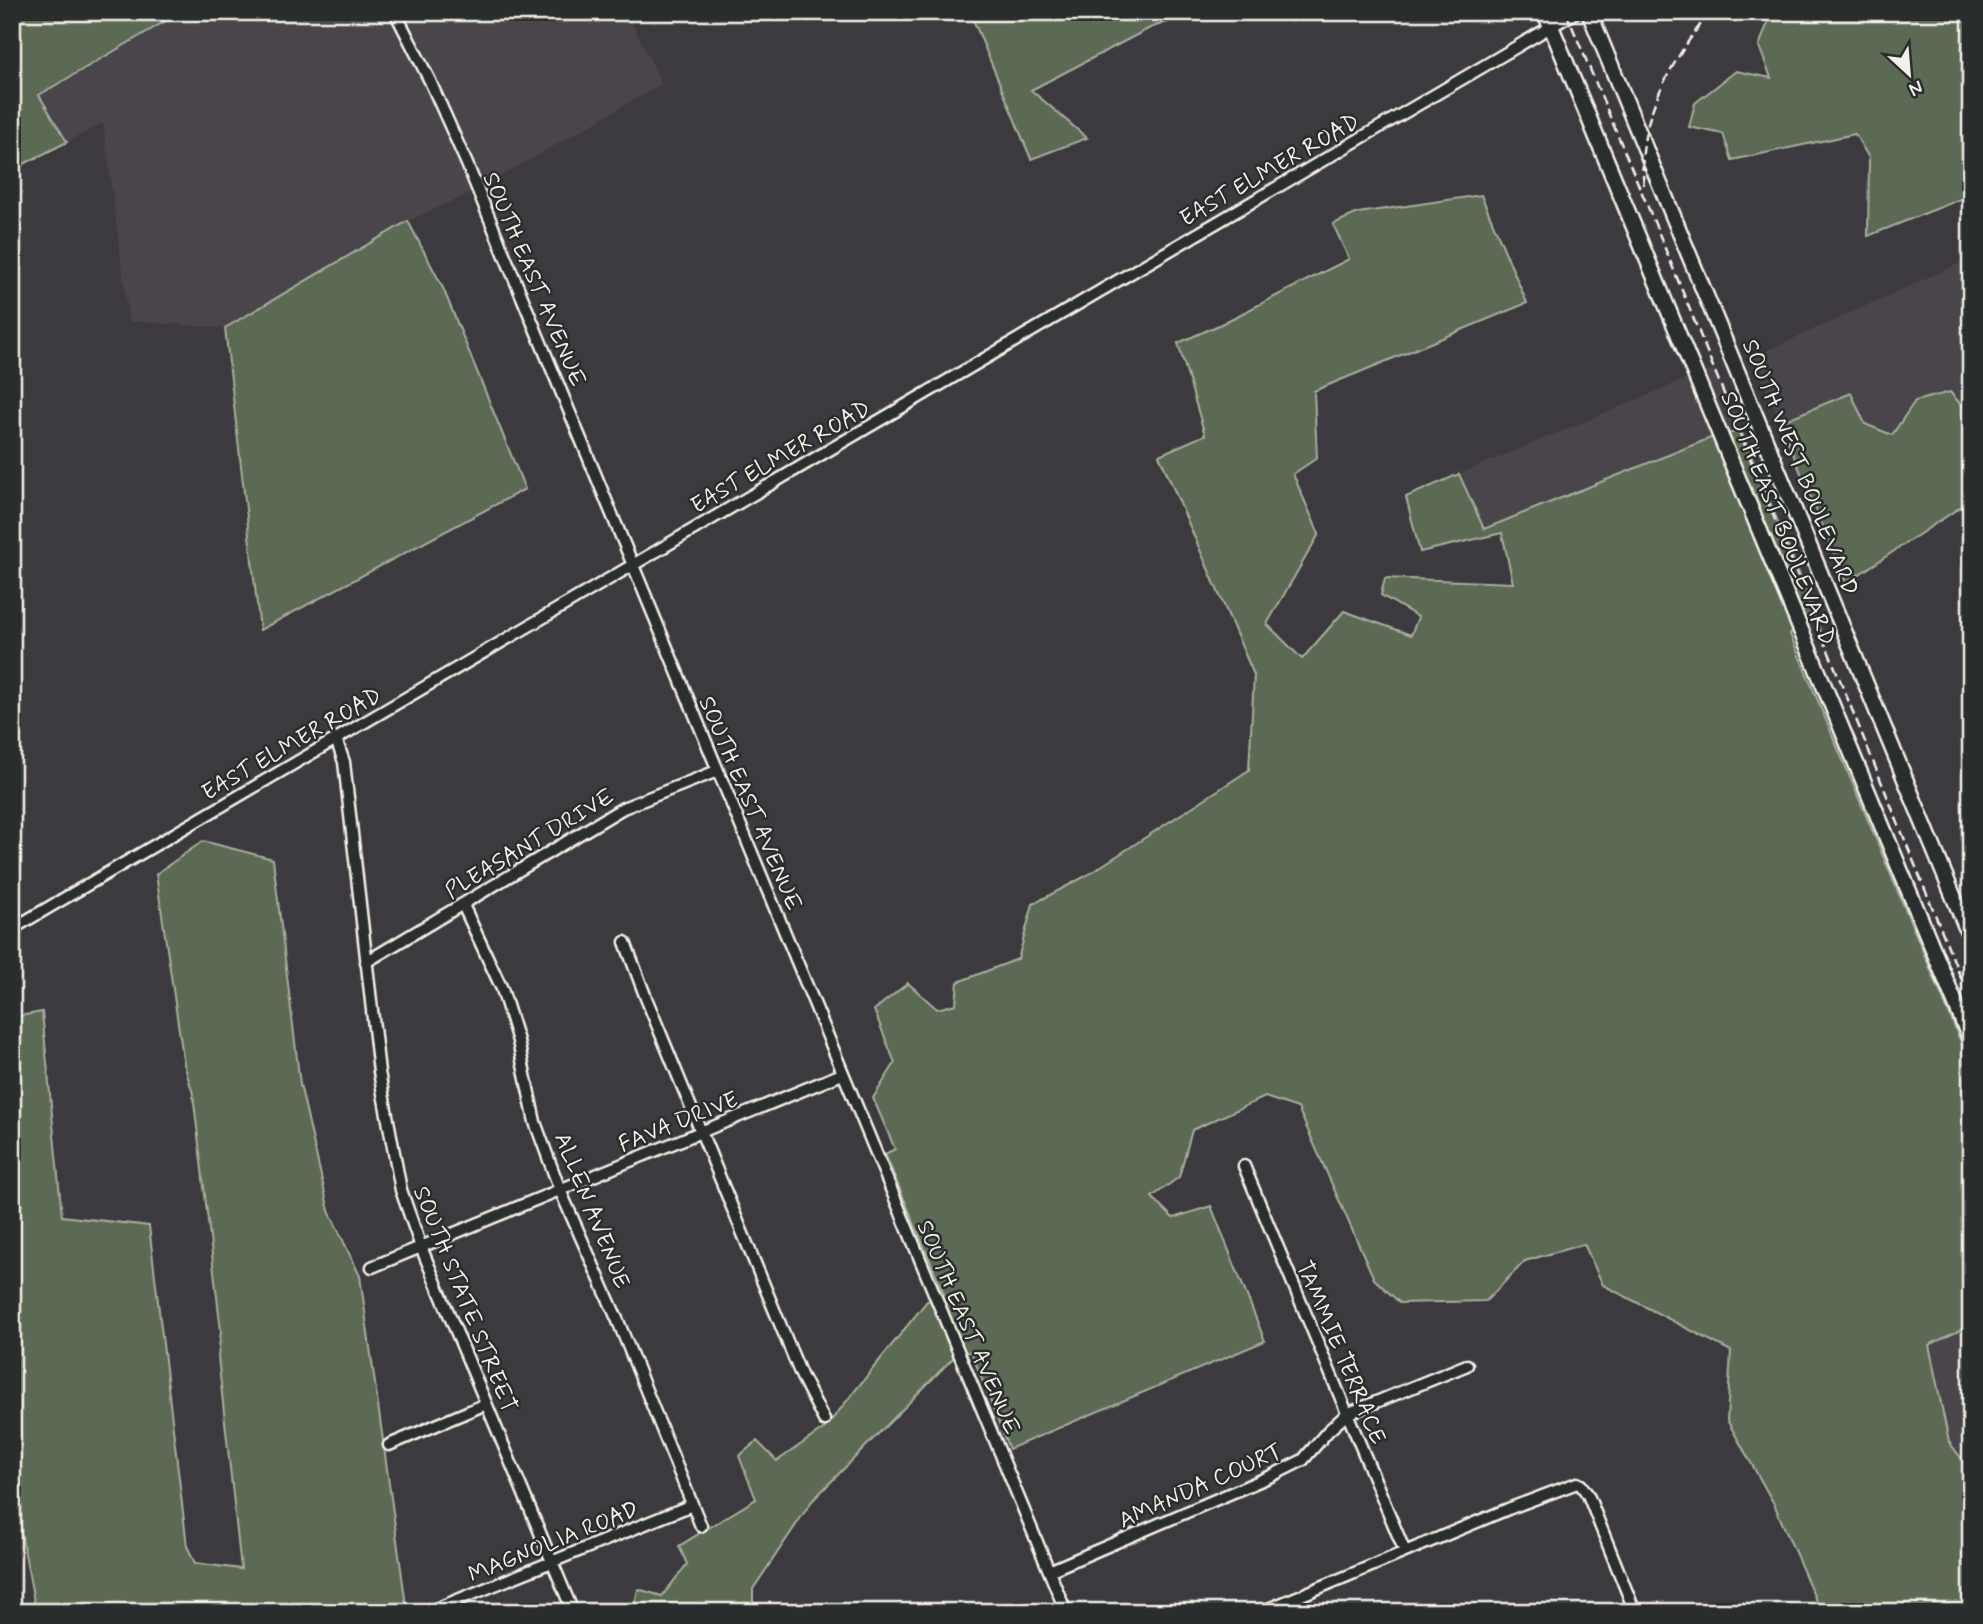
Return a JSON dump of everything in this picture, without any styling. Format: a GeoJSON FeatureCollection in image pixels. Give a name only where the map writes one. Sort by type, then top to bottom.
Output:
{"type":"FeatureCollection","features":[{"type":"Feature","properties":{"kind":"main road","name":"SOUTH EAST BOULEVARD"},"geometry":{"type":"LineString","coordinates":[[1545,12],[1971,1041]]}},
{"type":"Feature","properties":{"kind":"main road","name":"SOUTH WEST BOULEVARD"},"geometry":{"type":"LineString","coordinates":[[1589,12],[1971,939]]}},
{"type":"Feature","properties":{"kind":"street","name":"SOUTH EAST AVENUE"},"geometry":{"type":"LineString","coordinates":[[395,12],[457,142],[1066,1612]]}},
{"type":"Feature","properties":{"kind":"street","name":"EAST ELMER ROAD"},"geometry":{"type":"LineString","coordinates":[[12,929],[1572,15]]}},
{"type":"Feature","properties":{"kind":"street","name":"SOUTH STATE STREET"},"geometry":{"type":"LineString","coordinates":[[336,739],[344,762],[379,1072],[396,1167],[421,1247],[573,1612]]}},
{"type":"Feature","properties":{"kind":"street","name":"PLEASANT DRIVE"},"geometry":{"type":"LineString","coordinates":[[366,962],[623,808],[717,771]]}},
{"type":"Feature","properties":{"kind":"street","name":"ALLEN AVENUE"},"geometry":{"type":"LineString","coordinates":[[463,905],[502,989],[518,1041],[535,1122],[560,1190],[613,1310],[701,1526]]}},
{"type":"Feature","properties":{"kind":"street"},"geometry":{"type":"LineString","coordinates":[[625,942],[795,1360],[824,1420]]}},
{"type":"Feature","properties":{"kind":"street","name":"FAVA DRIVE"},"geometry":{"type":"LineString","coordinates":[[372,1267],[842,1074]]}},
{"type":"Feature","properties":{"kind":"street","name":"TAMMIE TERRACE"},"geometry":{"type":"LineString","coordinates":[[1244,1166],[1405,1552]]}},
{"type":"Feature","properties":{"kind":"street","name":"AMANDA COURT"},"geometry":{"type":"LineString","coordinates":[[1049,1571],[1271,1476],[1303,1460],[1347,1414],[1467,1364]]}},
{"type":"Feature","properties":{"kind":"street"},"geometry":{"type":"LineString","coordinates":[[389,1445],[486,1404]]}},
{"type":"Feature","properties":{"kind":"street"},"geometry":{"type":"LineString","coordinates":[[1261,1612],[1569,1485],[1581,1485],[1635,1612]]}},
{"type":"Feature","properties":{"kind":"street","name":"MAGNOLIA ROAD"},"geometry":{"type":"LineString","coordinates":[[428,1612],[692,1505]]}},
{"type":"Feature","properties":{"kind":"shaded area"},"geometry":{"type":"Polygon","coordinates":[[[181,12],[627,12],[662,84],[477,190],[408,221],[225,328],[129,321],[103,123],[67,142],[38,95],[181,12]]]}},
{"type":"Feature","properties":{"kind":"shaded area"},"geometry":{"type":"Polygon","coordinates":[[[1971,258],[1971,416],[1949,392],[1915,401],[1892,435],[1787,420],[1780,422],[1753,357],[1971,258]]]}},
{"type":"Feature","properties":{"kind":"shaded area"},"geometry":{"type":"Polygon","coordinates":[[[1715,369],[1741,431],[1713,437],[1484,529],[1459,474],[1715,369]]]}},
{"type":"Feature","properties":{"kind":"shaded area"},"geometry":{"type":"Polygon","coordinates":[[[1971,1325],[1971,1471],[1949,1442],[1929,1345],[1971,1325]]]}},
{"type":"Feature","properties":{"kind":"green space"},"geometry":{"type":"Polygon","coordinates":[[[12,12],[181,12],[39,95],[67,142],[12,170],[12,12]]]}},
{"type":"Feature","properties":{"kind":"green space"},"geometry":{"type":"Polygon","coordinates":[[[970,12],[1196,12],[1150,28],[1031,90],[1087,138],[1031,159],[970,12]]]}},
{"type":"Feature","properties":{"kind":"green space"},"geometry":{"type":"Polygon","coordinates":[[[1772,12],[1971,12],[1971,195],[1868,236],[1869,158],[1855,134],[1732,160],[1723,134],[1689,127],[1695,103],[1736,71],[1771,78],[1759,46],[1772,12]]]}},
{"type":"Feature","properties":{"kind":"green space"},"geometry":{"type":"Polygon","coordinates":[[[1481,195],[1527,303],[1314,391],[1317,458],[1293,474],[1319,534],[1267,624],[1302,659],[1344,611],[1411,635],[1418,617],[1381,595],[1385,578],[1513,583],[1502,533],[1420,552],[1406,497],[1459,474],[1484,529],[1713,437],[1741,431],[1814,610],[1790,634],[1971,1066],[1971,1325],[1929,1345],[1949,1442],[1971,1471],[1971,1612],[1821,1612],[1774,1504],[1727,1420],[1731,1351],[1603,1285],[1584,1244],[1525,1261],[1486,1301],[1400,1303],[1374,1279],[1298,1108],[1265,1097],[1192,1130],[1179,1177],[1152,1197],[1173,1218],[1211,1206],[1265,1341],[1009,1449],[971,1351],[953,1358],[812,1501],[753,1589],[753,1612],[633,1612],[638,1589],[662,1596],[687,1564],[679,1546],[756,1499],[739,1456],[757,1441],[777,1461],[826,1427],[927,1301],[944,1294],[885,1154],[895,1149],[873,1098],[895,1063],[874,1010],[908,983],[937,1009],[956,1004],[958,982],[1018,959],[1033,904],[1086,876],[1249,770],[1254,675],[1159,455],[1205,435],[1178,343],[1349,259],[1333,224],[1358,213],[1481,195]]]}},
{"type":"Feature","properties":{"kind":"green space"},"geometry":{"type":"Polygon","coordinates":[[[408,221],[443,288],[525,489],[260,630],[225,328],[408,221]]]}},
{"type":"Feature","properties":{"kind":"green space"},"geometry":{"type":"Polygon","coordinates":[[[1950,392],[1971,416],[1971,500],[1846,583],[1780,422],[1851,393],[1865,424],[1892,435],[1915,401],[1950,392]]]}},
{"type":"Feature","properties":{"kind":"green space"},"geometry":{"type":"Polygon","coordinates":[[[203,841],[273,859],[300,1084],[329,1211],[360,1276],[407,1612],[36,1612],[12,1485],[12,1014],[14,1017],[42,1012],[62,1216],[149,1226],[187,1546],[195,1563],[241,1569],[218,1357],[221,1331],[193,1094],[184,1064],[156,874],[203,841]]]}},
{"type":"Feature","properties":{"kind":"railway"},"geometry":{"type":"LineString","coordinates":[[1566,12],[1658,231],[1971,1003]]}},
{"type":"Feature","properties":{"kind":"railway"},"geometry":{"type":"LineString","coordinates":[[1644,185],[1643,149],[1657,98],[1682,51],[1712,12]]}}]}
